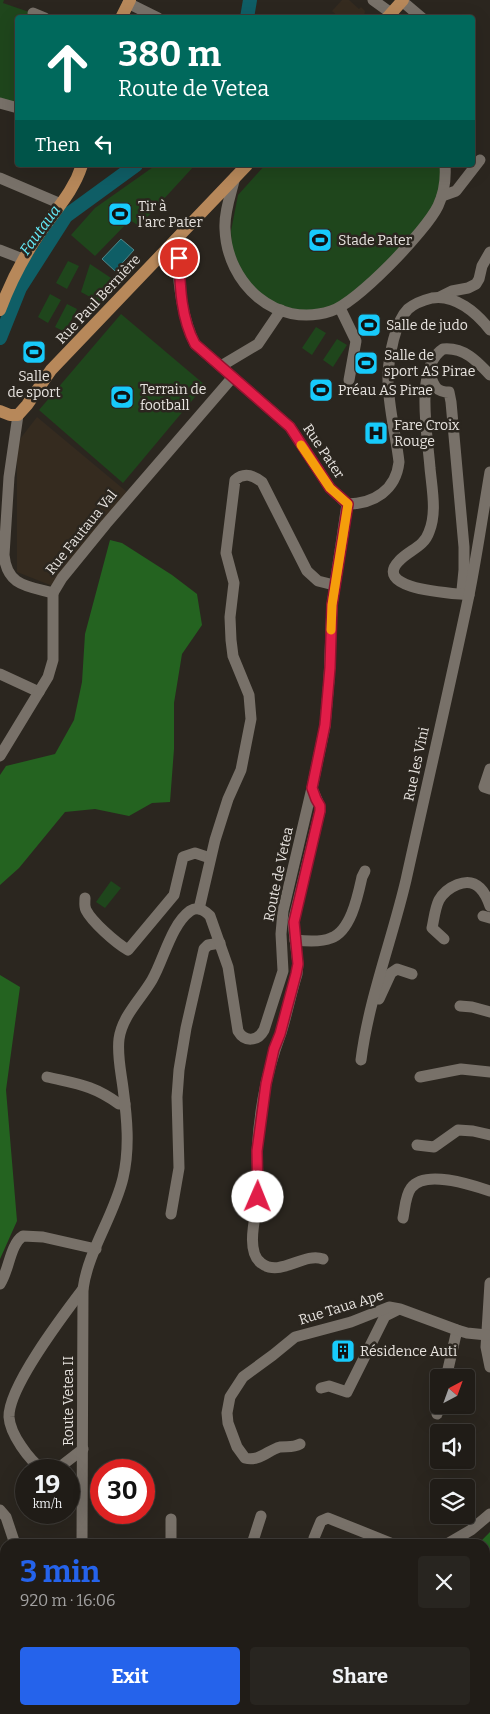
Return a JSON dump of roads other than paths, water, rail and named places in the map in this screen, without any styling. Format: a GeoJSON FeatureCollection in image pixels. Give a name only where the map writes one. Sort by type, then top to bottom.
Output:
{"type":"FeatureCollection","features":[{"type":"Feature","properties":{"kind":"main road"},"geometry":{"type":"LineString","coordinates":[[389,15],[403,0]]}},
{"type":"Feature","properties":{"kind":"main road"},"geometry":{"type":"LineString","coordinates":[[122,15],[129,1]]}},
{"type":"Feature","properties":{"kind":"main road"},"geometry":{"type":"LineString","coordinates":[[1,303],[23,259],[75,184],[81,167]]}},
{"type":"Feature","properties":{"kind":"main road","name":"Rue Paul Bernière"},"geometry":{"type":"LineString","coordinates":[[18,415],[27,405],[45,377],[245,167]]}},
{"type":"Feature","properties":{"kind":"main road"},"geometry":{"type":"LineString","coordinates":[[0,411],[10,415],[18,415]]}},
{"type":"Feature","properties":{"kind":"street"},"geometry":{"type":"LineString","coordinates":[[373,0],[389,15]]}},
{"type":"Feature","properties":{"kind":"street"},"geometry":{"type":"LineString","coordinates":[[403,0],[419,15]]}},
{"type":"Feature","properties":{"kind":"street"},"geometry":{"type":"LineString","coordinates":[[129,1],[153,15]]}},
{"type":"Feature","properties":{"kind":"street"},"geometry":{"type":"LineString","coordinates":[[33,13],[38,15]]}},
{"type":"Feature","properties":{"kind":"street"},"geometry":{"type":"LineString","coordinates":[[0,103],[15,107]]}},
{"type":"Feature","properties":{"kind":"street"},"geometry":{"type":"LineString","coordinates":[[475,166],[480,160]]}},
{"type":"Feature","properties":{"kind":"street"},"geometry":{"type":"LineString","coordinates":[[235,178],[225,219],[226,247],[238,274],[248,288],[262,300],[281,310],[302,315],[314,315],[340,308],[364,290],[421,232],[432,218],[442,196],[445,167]]}},
{"type":"Feature","properties":{"kind":"street"},"geometry":{"type":"LineString","coordinates":[[442,196],[456,191],[475,167]]}},
{"type":"Feature","properties":{"kind":"street"},"geometry":{"type":"LineString","coordinates":[[0,178],[61,204]]}},
{"type":"Feature","properties":{"kind":"street","name":"Rue Pater"},"geometry":{"type":"LineString","coordinates":[[179,236],[178,249],[183,310],[188,331],[195,344],[290,427],[330,488],[348,504]]}},
{"type":"Feature","properties":{"kind":"street"},"geometry":{"type":"LineString","coordinates":[[0,250],[23,259]]}},
{"type":"Feature","properties":{"kind":"street"},"geometry":{"type":"LineString","coordinates":[[348,504],[374,499],[388,490],[395,479],[399,462],[388,374],[392,347],[399,324],[407,310],[421,301],[440,297],[452,291],[468,288],[476,284],[482,266],[490,252]]}},
{"type":"Feature","properties":{"kind":"street"},"geometry":{"type":"LineString","coordinates":[[152,264],[161,260],[172,262],[180,274]]}},
{"type":"Feature","properties":{"kind":"street"},"geometry":{"type":"LineString","coordinates":[[440,297],[456,301],[490,330]]}},
{"type":"Feature","properties":{"kind":"street"},"geometry":{"type":"LineString","coordinates":[[340,308],[356,341],[349,380]]}},
{"type":"Feature","properties":{"kind":"street"},"geometry":{"type":"LineString","coordinates":[[221,366],[258,344],[281,310]]}},
{"type":"Feature","properties":{"kind":"street"},"geometry":{"type":"LineString","coordinates":[[428,370],[437,390],[449,392],[451,402],[464,547],[465,594],[431,591],[414,587],[398,581],[394,576],[394,571],[399,561],[424,542],[432,524],[425,400],[425,380],[430,362],[439,351],[449,348],[472,357],[490,375]]}},
{"type":"Feature","properties":{"kind":"street","name":"Rue Fautaua Val"},"geometry":{"type":"LineString","coordinates":[[18,415],[6,503],[6,571],[14,580],[30,588],[53,593],[62,578],[106,524],[232,378]]}},
{"type":"Feature","properties":{"kind":"street","name":"Rue les Vini"},"geometry":{"type":"LineString","coordinates":[[361,1060],[380,972],[403,891],[490,472]]}},
{"type":"Feature","properties":{"kind":"street"},"geometry":{"type":"LineString","coordinates":[[32,1459],[13,1435],[9,1417],[10,1408],[37,1352],[83,1289],[87,1270],[123,1178],[128,1144],[126,1104],[118,1048],[123,1023],[152,981],[181,919],[192,910],[198,909],[210,858],[228,799],[241,770],[251,719],[249,695],[233,656],[230,640],[230,616],[234,588],[226,553],[234,480],[245,474],[262,482],[307,571],[318,581],[334,585]]}},
{"type":"Feature","properties":{"kind":"street","name":"Route de Vetea"},"geometry":{"type":"LineString","coordinates":[[198,909],[210,916],[220,943],[230,975],[238,1031],[245,1038],[257,1038],[264,1030],[283,971],[281,934],[283,911],[325,725],[330,672],[334,585],[348,504]]}},
{"type":"Feature","properties":{"kind":"street"},"geometry":{"type":"LineString","coordinates":[[0,756],[48,677],[53,660],[53,593]]}},
{"type":"Feature","properties":{"kind":"street"},"geometry":{"type":"LineString","coordinates":[[0,674],[39,692]]}},
{"type":"Feature","properties":{"kind":"street"},"geometry":{"type":"LineString","coordinates":[[490,769],[484,787],[490,789]]}},
{"type":"Feature","properties":{"kind":"street"},"geometry":{"type":"LineString","coordinates":[[312,788],[320,806],[320,811],[294,922],[298,964],[280,1034],[274,1049],[262,1111],[257,1151],[258,1190],[253,1250],[261,1264],[276,1267],[287,1266],[307,1258],[323,1258]]}},
{"type":"Feature","properties":{"kind":"street"},"geometry":{"type":"LineString","coordinates":[[85,898],[84,903],[90,915],[118,944],[128,950],[174,895],[183,857],[195,852],[210,858]]}},
{"type":"Feature","properties":{"kind":"street"},"geometry":{"type":"LineString","coordinates":[[296,940],[331,939],[338,933],[352,914],[365,872]]}},
{"type":"Feature","properties":{"kind":"street"},"geometry":{"type":"LineString","coordinates":[[444,939],[432,928],[438,902],[445,892],[454,886],[464,883],[480,887],[490,906]]}},
{"type":"Feature","properties":{"kind":"street"},"geometry":{"type":"LineString","coordinates":[[171,1214],[179,1168],[177,1097],[179,1070],[186,1028],[204,949],[208,945],[220,943]]}},
{"type":"Feature","properties":{"kind":"street"},"geometry":{"type":"LineString","coordinates":[[370,1015],[391,973],[397,969],[412,974]]}},
{"type":"Feature","properties":{"kind":"street"},"geometry":{"type":"LineString","coordinates":[[460,1006],[490,1012]]}},
{"type":"Feature","properties":{"kind":"street"},"geometry":{"type":"LineString","coordinates":[[420,1077],[461,1069],[490,1072]]}},
{"type":"Feature","properties":{"kind":"street"},"geometry":{"type":"LineString","coordinates":[[47,1077],[89,1086],[101,1091],[119,1104],[126,1104]]}},
{"type":"Feature","properties":{"kind":"street"},"geometry":{"type":"LineString","coordinates":[[417,1145],[434,1147],[458,1130],[490,1135]]}},
{"type":"Feature","properties":{"kind":"street"},"geometry":{"type":"LineString","coordinates":[[403,1218],[409,1192],[416,1184],[422,1181],[454,1180],[490,1190]]}},
{"type":"Feature","properties":{"kind":"street"},"geometry":{"type":"LineString","coordinates":[[0,1284],[8,1269],[17,1241],[23,1236],[43,1237],[96,1249]]}},
{"type":"Feature","properties":{"kind":"street"},"geometry":{"type":"LineString","coordinates":[[490,1283],[486,1347],[490,1367]]}},
{"type":"Feature","properties":{"kind":"street","name":"Route Vetea II"},"geometry":{"type":"LineString","coordinates":[[81,1539],[83,1289]]}},
{"type":"Feature","properties":{"kind":"street","name":"Rue Taua Ape"},"geometry":{"type":"LineString","coordinates":[[300,1444],[295,1447],[281,1447],[252,1459],[245,1458],[241,1454],[228,1423],[227,1413],[230,1397],[243,1377],[294,1337],[351,1322],[389,1307],[401,1309],[467,1333],[487,1335]]}},
{"type":"Feature","properties":{"kind":"street"},"geometry":{"type":"LineString","coordinates":[[321,1388],[329,1386],[347,1392],[385,1316],[401,1309]]}},
{"type":"Feature","properties":{"kind":"street"},"geometry":{"type":"LineString","coordinates":[[448,1369],[457,1330]]}},
{"type":"Feature","properties":{"kind":"street"},"geometry":{"type":"LineString","coordinates":[[70,1459],[83,1449]]}},
{"type":"Feature","properties":{"kind":"street"},"geometry":{"type":"LineString","coordinates":[[0,1510],[6,1518],[13,1539]]}},
{"type":"Feature","properties":{"kind":"street"},"geometry":{"type":"LineString","coordinates":[[456,1539],[471,1530],[490,1514]]}},
{"type":"Feature","properties":{"kind":"street"},"geometry":{"type":"LineString","coordinates":[[254,1539],[261,1516]]}},
{"type":"Feature","properties":{"kind":"street"},"geometry":{"type":"LineString","coordinates":[[314,1538],[321,1521],[328,1518],[380,1539]]}},
{"type":"Feature","properties":{"kind":"street"},"geometry":{"type":"LineString","coordinates":[[170,1539],[171,1519]]}},
{"type":"Feature","properties":{"kind":"water"},"geometry":{"type":"Polygon","coordinates":[[[121,239],[134,250],[115,271],[102,259],[121,239]]]}},
{"type":"Feature","properties":{"kind":"waterway","name":"Fautaua"},"geometry":{"type":"LineString","coordinates":[[248,15],[250,0]]}},
{"type":"Feature","properties":{"kind":"waterway","name":"Fautaua"},"geometry":{"type":"LineString","coordinates":[[0,338],[20,288],[66,216],[133,167]]}},
{"type":"Feature","properties":{"kind":"place","name":"Tir à l'arc Pater"},"geometry":{"type":"Point","coordinates":[120,214]}},
{"type":"Feature","properties":{"kind":"place","name":"Stade Pater"},"geometry":{"type":"Point","coordinates":[320,240]}},
{"type":"Feature","properties":{"kind":"place","name":"Salle de judo"},"geometry":{"type":"Point","coordinates":[369,325]}},
{"type":"Feature","properties":{"kind":"place","name":"Salle de sport"},"geometry":{"type":"Point","coordinates":[34,352]}},
{"type":"Feature","properties":{"kind":"place","name":"Salle de sport AS Pirae"},"geometry":{"type":"Point","coordinates":[366,363]}},
{"type":"Feature","properties":{"kind":"place","name":"Préau AS Pirae"},"geometry":{"type":"Point","coordinates":[321,390]}},
{"type":"Feature","properties":{"kind":"place","name":"Terrain de football"},"geometry":{"type":"Point","coordinates":[122,397]}},
{"type":"Feature","properties":{"kind":"place","name":"Fare Croix Rouge"},"geometry":{"type":"Point","coordinates":[376,433]}},
{"type":"Feature","properties":{"kind":"place","name":"Résidence Auti"},"geometry":{"type":"Point","coordinates":[343,1351]}}]}
